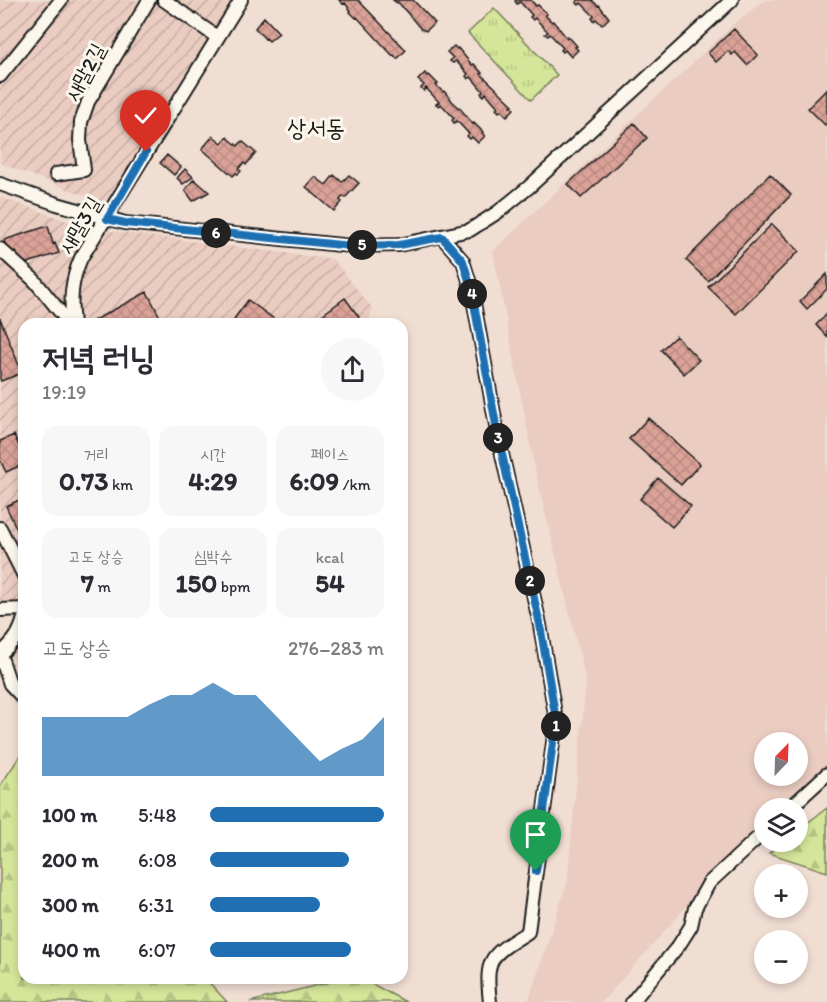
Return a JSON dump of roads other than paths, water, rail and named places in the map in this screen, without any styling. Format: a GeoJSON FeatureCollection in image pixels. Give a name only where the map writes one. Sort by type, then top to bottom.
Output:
{"type":"FeatureCollection","features":[{"type":"Feature","properties":{"kind":"street"},"geometry":{"type":"LineString","coordinates":[[0,76],[61,0]]}},
{"type":"Feature","properties":{"kind":"street","name":"새말2길"},"geometry":{"type":"LineString","coordinates":[[56,174],[84,170],[80,140],[81,122],[88,102],[148,0]]}},
{"type":"Feature","properties":{"kind":"street"},"geometry":{"type":"LineString","coordinates":[[164,0],[218,37]]}},
{"type":"Feature","properties":{"kind":"street","name":"새말3길"},"geometry":{"type":"LineString","coordinates":[[71,318],[71,285],[92,239],[107,219],[241,0]]}},
{"type":"Feature","properties":{"kind":"street"},"geometry":{"type":"LineString","coordinates":[[0,184],[125,223],[351,246],[399,245],[442,237],[471,229],[498,212],[529,187],[732,0]]}},
{"type":"Feature","properties":{"kind":"street"},"geometry":{"type":"LineString","coordinates":[[442,237],[463,261],[471,287],[498,436],[540,625],[556,720],[528,932],[502,949],[489,964],[487,975],[490,1002]]}},
{"type":"Feature","properties":{"kind":"street"},"geometry":{"type":"LineString","coordinates":[[0,249],[34,280],[67,318]]}},
{"type":"Feature","properties":{"kind":"street"},"geometry":{"type":"LineString","coordinates":[[0,528],[18,564]]}},
{"type":"Feature","properties":{"kind":"street"},"geometry":{"type":"LineString","coordinates":[[0,610],[18,609]]}},
{"type":"Feature","properties":{"kind":"street"},"geometry":{"type":"LineString","coordinates":[[18,635],[13,644],[0,654],[10,684],[18,693]]}},
{"type":"Feature","properties":{"kind":"street"},"geometry":{"type":"LineString","coordinates":[[801,798],[827,774]]}},
{"type":"Feature","properties":{"kind":"street"},"geometry":{"type":"LineString","coordinates":[[632,1002],[679,945],[691,926],[695,908],[709,883],[754,841]]}},
{"type":"Feature","properties":{"kind":"district","name":"상서동"},"geometry":{"type":"Point","coordinates":[316,128]}}]}
